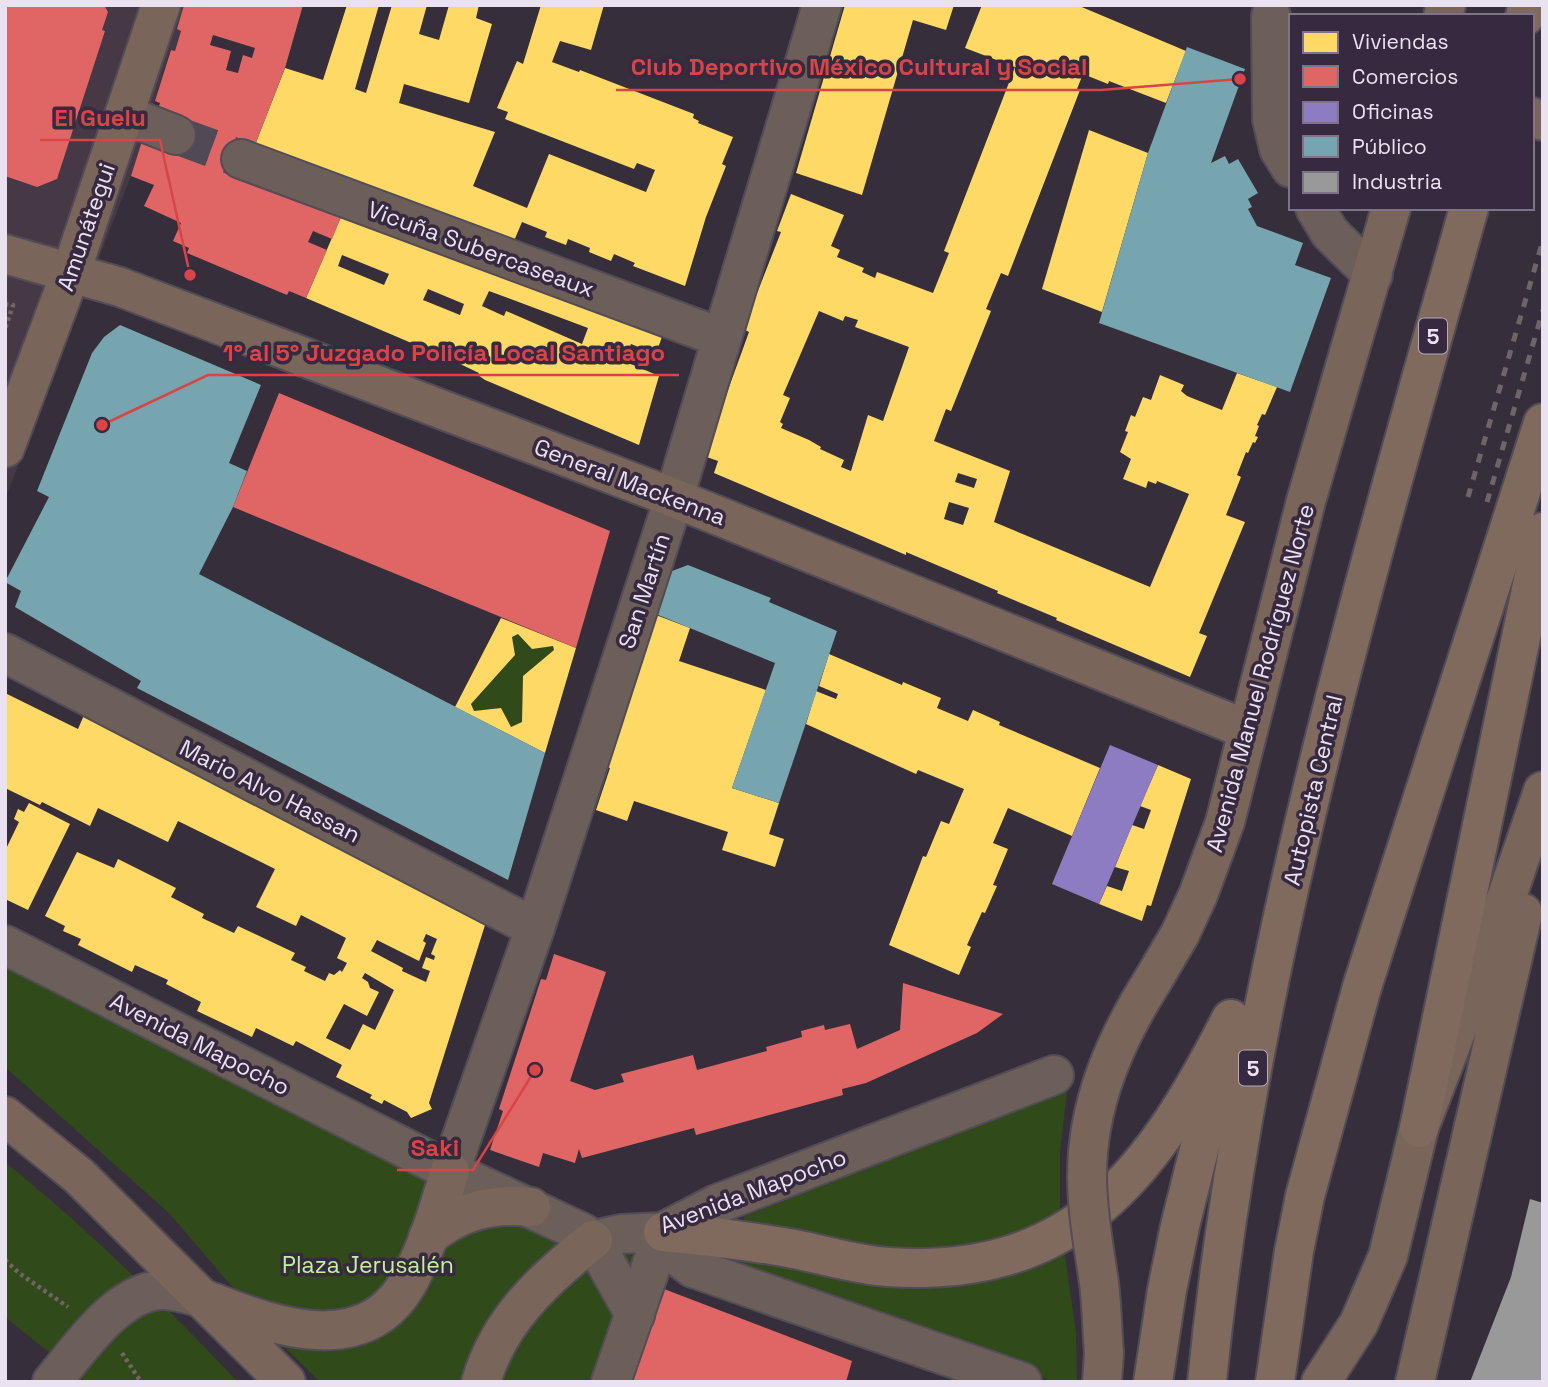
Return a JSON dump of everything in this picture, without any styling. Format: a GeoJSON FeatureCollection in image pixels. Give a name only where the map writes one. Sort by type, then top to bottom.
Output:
{"type":"FeatureCollection","features":[{"type":"Feature","properties":{"kind":"highway","name":"Autopista Central"},"geometry":{"type":"LineString","coordinates":[[1207,1382],[1224,1243],[1260,1028],[1291,878],[1387,502],[1468,210]]}},
{"type":"Feature","properties":{"kind":"highway"},"geometry":{"type":"LineString","coordinates":[[1275,1382],[1305,1196],[1362,987],[1543,423]]}},
{"type":"Feature","properties":{"kind":"highway"},"geometry":{"type":"LineString","coordinates":[[1419,1128],[1543,531]]}},
{"type":"Feature","properties":{"kind":"highway"},"geometry":{"type":"LineString","coordinates":[[1153,1382],[1180,1226],[1211,1112],[1231,1019],[1320,758]]}},
{"type":"Feature","properties":{"kind":"highway"},"geometry":{"type":"LineString","coordinates":[[663,1232],[789,1248],[886,1267],[955,1267],[1023,1252],[1083,1219],[1128,1181],[1188,1100],[1231,1019]]}},
{"type":"Feature","properties":{"kind":"highway"},"geometry":{"type":"LineString","coordinates":[[1282,1329],[1283,1382]]}},
{"type":"Feature","properties":{"kind":"main road","name":"Amunátegui"},"geometry":{"type":"LineString","coordinates":[[5,447],[71,272],[161,5]]}},
{"type":"Feature","properties":{"kind":"main road","name":"Avenida Manuel Rodríguez Norte"},"geometry":{"type":"LineString","coordinates":[[1103,1367],[1099,1288],[1087,1178],[1088,1149],[1096,1106],[1112,1055],[1132,1013],[1180,934],[1214,857],[1236,786],[1306,501],[1390,210]]}},
{"type":"Feature","properties":{"kind":"main road","name":"General Mackenna"},"geometry":{"type":"LineString","coordinates":[[5,254],[133,292],[674,498],[1248,730]]}},
{"type":"Feature","properties":{"kind":"main road"},"geometry":{"type":"LineString","coordinates":[[1321,1382],[1348,1341],[1374,1292],[1388,1255],[1419,1128],[1495,931],[1543,791]]}},
{"type":"Feature","properties":{"kind":"main road"},"geometry":{"type":"LineString","coordinates":[[1415,1382],[1543,828]]}},
{"type":"Feature","properties":{"kind":"main road"},"geometry":{"type":"LineString","coordinates":[[5,1116],[79,1176],[286,1382]]}},
{"type":"Feature","properties":{"kind":"main road"},"geometry":{"type":"LineString","coordinates":[[203,1298],[292,1327],[317,1331],[350,1328],[372,1319],[388,1308],[402,1293],[411,1276],[428,1237],[450,1171]]}},
{"type":"Feature","properties":{"kind":"main road"},"geometry":{"type":"LineString","coordinates":[[428,1237],[440,1227],[470,1212],[511,1205],[531,1207]]}},
{"type":"Feature","properties":{"kind":"main road"},"geometry":{"type":"LineString","coordinates":[[481,1382],[496,1345],[522,1304],[544,1280],[593,1240]]}},
{"type":"Feature","properties":{"kind":"street","name":"San Martín"},"geometry":{"type":"LineString","coordinates":[[450,1171],[535,928],[674,498],[822,5]]}},
{"type":"Feature","properties":{"kind":"street"},"geometry":{"type":"LineString","coordinates":[[1268,15],[1272,119],[1286,141]]}},
{"type":"Feature","properties":{"kind":"street"},"geometry":{"type":"LineString","coordinates":[[125,116],[176,135]]}},
{"type":"Feature","properties":{"kind":"street","name":"Vicuña Subercaseaux"},"geometry":{"type":"LineString","coordinates":[[241,159],[722,338]]}},
{"type":"Feature","properties":{"kind":"street"},"geometry":{"type":"LineString","coordinates":[[1316,210],[1330,233],[1373,275]]}},
{"type":"Feature","properties":{"kind":"street","name":"Mario Alvo Hassan"},"geometry":{"type":"LineString","coordinates":[[5,653],[535,928]]}},
{"type":"Feature","properties":{"kind":"street","name":"Avenida Mapocho"},"geometry":{"type":"LineString","coordinates":[[5,945],[450,1171],[531,1207],[593,1240],[621,1234],[663,1232],[717,1204],[1054,1075]]}},
{"type":"Feature","properties":{"kind":"street"},"geometry":{"type":"LineString","coordinates":[[611,1382],[663,1232]]}},
{"type":"Feature","properties":{"kind":"street"},"geometry":{"type":"LineString","coordinates":[[663,1232],[676,1255],[693,1268],[1023,1382]]}},
{"type":"Feature","properties":{"kind":"street"},"geometry":{"type":"LineString","coordinates":[[593,1240],[635,1315]]}},
{"type":"Feature","properties":{"kind":"street"},"geometry":{"type":"LineString","coordinates":[[52,1382],[106,1319],[131,1301],[160,1290],[203,1298]]}},
{"type":"Feature","properties":{"kind":"path"},"geometry":{"type":"LineString","coordinates":[[5,304],[13,305],[5,329]]}},
{"type":"Feature","properties":{"kind":"shaded area"},"geometry":{"type":"Polygon","coordinates":[[[5,5],[184,5],[177,29],[181,31],[175,51],[170,50],[131,176],[5,499],[5,5]]]}},
{"type":"Feature","properties":{"kind":"green space"},"geometry":{"type":"Polygon","coordinates":[[[518,634],[532,648],[553,646],[554,650],[523,676],[522,722],[511,727],[501,708],[474,711],[471,704],[515,655],[512,637],[518,634]]]}},
{"type":"Feature","properties":{"kind":"green space","name":"Plaza Jerusalén"},"geometry":{"type":"Polygon","coordinates":[[[5,962],[588,1242],[653,1263],[609,1382],[320,1382],[282,1345],[169,1213],[5,1067],[5,962]]]}},
{"type":"Feature","properties":{"kind":"green space"},"geometry":{"type":"Polygon","coordinates":[[[1067,1091],[1060,1152],[1060,1215],[1025,1233],[945,1251],[865,1248],[745,1223],[743,1217],[1067,1091]]]}},
{"type":"Feature","properties":{"kind":"green space"},"geometry":{"type":"Polygon","coordinates":[[[5,1162],[125,1268],[238,1382],[86,1382],[5,1317],[5,1162]]]}},
{"type":"Feature","properties":{"kind":"green space"},"geometry":{"type":"Polygon","coordinates":[[[1064,1249],[1076,1333],[1077,1382],[1050,1382],[1036,1371],[705,1253],[728,1254],[785,1267],[886,1282],[1064,1249]]]}},
{"type":"Feature","properties":{"kind":"building: Viviendas"},"geometry":{"type":"Polygon","coordinates":[[[347,5],[379,5],[355,89],[366,93],[392,5],[427,5],[419,34],[439,40],[449,5],[479,5],[476,18],[492,24],[469,103],[404,84],[399,103],[495,132],[473,186],[527,208],[549,154],[646,192],[655,170],[637,163],[634,169],[505,119],[508,112],[497,108],[517,61],[523,64],[541,5],[604,5],[591,50],[560,41],[552,62],[579,72],[580,70],[694,114],[693,118],[699,121],[698,123],[733,137],[722,164],[726,166],[706,217],[685,286],[633,266],[635,263],[614,254],[611,261],[568,239],[566,245],[545,237],[547,232],[522,222],[511,248],[253,150],[285,68],[323,80],[347,5]]]}},
{"type":"Feature","properties":{"kind":"building: Viviendas"},"geometry":{"type":"Polygon","coordinates":[[[845,5],[954,5],[946,30],[913,20],[862,195],[796,173],[845,5]]]}},
{"type":"Feature","properties":{"kind":"building: Viviendas"},"geometry":{"type":"Polygon","coordinates":[[[982,5],[1077,5],[1186,51],[1166,103],[1083,74],[1077,89],[1080,90],[1008,276],[1001,273],[986,309],[991,311],[951,411],[946,409],[934,441],[1010,471],[994,522],[1150,587],[1189,494],[1157,481],[1156,484],[1148,481],[1146,488],[1123,479],[1131,459],[1120,452],[1131,415],[1135,417],[1143,397],[1151,400],[1160,375],[1184,385],[1181,391],[1187,396],[1222,410],[1237,373],[1277,387],[1265,415],[1262,414],[1257,425],[1259,426],[1255,436],[1258,437],[1248,453],[1246,452],[1237,475],[1241,477],[1226,515],[1245,522],[1199,633],[1207,636],[1190,677],[1056,620],[1057,618],[997,593],[998,591],[714,473],[718,461],[704,456],[749,332],[743,329],[781,232],[777,231],[791,194],[844,215],[831,246],[840,250],[837,257],[864,268],[862,272],[875,278],[877,272],[933,293],[949,253],[944,251],[1015,67],[965,48],[982,5]],[[819,311],[783,395],[790,398],[780,422],[783,424],[781,428],[844,460],[841,467],[851,471],[868,415],[883,421],[909,347],[855,327],[858,320],[845,316],[843,321],[819,311]],[[958,473],[955,482],[974,488],[977,479],[958,473]],[[949,502],[944,519],[963,525],[969,508],[949,502]]]}},
{"type":"Feature","properties":{"kind":"building: Viviendas"},"geometry":{"type":"Polygon","coordinates":[[[1089,130],[1148,153],[1102,312],[1042,289],[1089,130]]]}},
{"type":"Feature","properties":{"kind":"building: Viviendas"},"geometry":{"type":"Polygon","coordinates":[[[344,210],[664,331],[656,354],[631,344],[624,361],[659,376],[639,445],[485,380],[479,373],[456,362],[306,298],[344,210]],[[342,255],[338,266],[384,285],[389,274],[342,255]],[[428,289],[423,300],[460,315],[464,304],[428,289]],[[489,291],[482,306],[504,316],[506,311],[582,344],[588,328],[489,291]]]}},
{"type":"Feature","properties":{"kind":"building: Viviendas"},"geometry":{"type":"Polygon","coordinates":[[[656,615],[690,628],[679,661],[766,690],[732,788],[779,803],[769,834],[784,839],[775,867],[722,850],[728,832],[634,801],[627,821],[596,810],[610,768],[606,767],[656,615]]]}},
{"type":"Feature","properties":{"kind":"building: Viviendas"},"geometry":{"type":"Polygon","coordinates":[[[501,618],[576,648],[545,753],[455,707],[501,618]],[[518,634],[512,637],[515,655],[471,704],[474,711],[501,708],[511,727],[522,722],[523,676],[554,650],[553,646],[532,649],[518,634]]]}},
{"type":"Feature","properties":{"kind":"building: Viviendas"},"geometry":{"type":"Polygon","coordinates":[[[829,654],[902,685],[903,682],[941,698],[937,708],[968,721],[973,710],[1000,722],[999,725],[1100,768],[1072,836],[1008,808],[993,843],[1008,849],[993,885],[997,886],[967,945],[971,947],[959,975],[889,945],[923,856],[926,857],[941,821],[949,824],[964,789],[918,770],[916,774],[806,724],[816,691],[836,699],[838,694],[819,686],[829,654]]]}},
{"type":"Feature","properties":{"kind":"building: Viviendas"},"geometry":{"type":"Polygon","coordinates":[[[5,693],[78,729],[84,715],[485,925],[429,1103],[432,1109],[411,1118],[407,1112],[384,1100],[382,1104],[370,1098],[372,1095],[336,1077],[342,1065],[296,1041],[293,1046],[256,1028],[252,1037],[197,1011],[201,1002],[166,984],[168,980],[135,965],[132,972],[78,945],[81,939],[63,931],[65,926],[45,916],[77,852],[114,868],[118,859],[176,888],[171,897],[204,914],[202,918],[234,933],[238,926],[295,953],[291,960],[306,967],[304,971],[325,981],[329,973],[334,975],[340,970],[342,972],[347,963],[337,958],[346,938],[301,915],[296,926],[256,907],[275,869],[178,821],[168,842],[98,808],[90,826],[42,802],[40,805],[5,788],[5,693]],[[426,934],[423,941],[426,943],[419,961],[377,940],[371,951],[403,968],[402,971],[426,982],[430,971],[422,968],[426,957],[434,960],[435,956],[431,954],[437,939],[426,934]],[[365,973],[362,978],[368,982],[370,988],[379,992],[367,1016],[344,1004],[326,1038],[350,1050],[363,1024],[375,1030],[394,990],[365,973]]]}},
{"type":"Feature","properties":{"kind":"building: Viviendas"},"geometry":{"type":"Polygon","coordinates":[[[1158,765],[1191,779],[1151,906],[1147,905],[1142,921],[1099,904],[1107,886],[1122,891],[1129,871],[1115,867],[1132,825],[1144,829],[1151,810],[1140,806],[1158,765]]]}},
{"type":"Feature","properties":{"kind":"building: Viviendas"},"geometry":{"type":"Polygon","coordinates":[[[29,803],[70,824],[28,910],[5,899],[5,851],[19,822],[14,819],[18,809],[24,812],[29,803]]]}},
{"type":"Feature","properties":{"kind":"building: Comercios"},"geometry":{"type":"Polygon","coordinates":[[[5,5],[104,5],[108,12],[102,30],[105,31],[57,179],[37,187],[5,176],[5,5]]]}},
{"type":"Feature","properties":{"kind":"building: Comercios"},"geometry":{"type":"Polygon","coordinates":[[[184,5],[303,5],[285,68],[253,150],[344,210],[332,239],[313,231],[308,242],[327,250],[306,298],[289,291],[287,295],[187,253],[189,248],[173,241],[181,223],[144,206],[154,185],[131,176],[142,141],[176,135],[182,115],[159,106],[160,103],[155,101],[171,50],[175,51],[181,31],[177,29],[184,5]],[[213,35],[210,45],[231,51],[226,70],[238,73],[243,55],[252,58],[255,48],[213,35]]]}},
{"type":"Feature","properties":{"kind":"building: Comercios"},"geometry":{"type":"Polygon","coordinates":[[[279,393],[610,531],[576,648],[233,507],[279,393]]]}},
{"type":"Feature","properties":{"kind":"building: Comercios"},"geometry":{"type":"Polygon","coordinates":[[[554,954],[606,972],[570,1081],[595,1090],[624,1082],[621,1074],[693,1055],[697,1070],[767,1051],[766,1047],[802,1037],[801,1031],[824,1025],[825,1030],[850,1024],[857,1049],[900,1030],[903,983],[1003,1014],[977,1033],[866,1083],[842,1089],[843,1095],[696,1135],[694,1128],[582,1158],[579,1149],[575,1163],[543,1153],[539,1167],[490,1150],[503,1111],[499,1109],[541,979],[546,980],[554,954]]]}},
{"type":"Feature","properties":{"kind":"building: Comercios"},"geometry":{"type":"Polygon","coordinates":[[[664,1289],[852,1361],[846,1382],[629,1382],[664,1289]]]}},
{"type":"Feature","properties":{"kind":"building: Oficinas"},"geometry":{"type":"Polygon","coordinates":[[[1110,745],[1158,765],[1099,904],[1052,884],[1110,745]]]}},
{"type":"Feature","properties":{"kind":"building: Público"},"geometry":{"type":"Polygon","coordinates":[[[1187,47],[1245,69],[1211,163],[1225,156],[1229,164],[1238,159],[1258,193],[1248,199],[1252,207],[1248,209],[1257,226],[1303,243],[1295,265],[1331,278],[1290,392],[1099,323],[1148,153],[1187,47]]]}},
{"type":"Feature","properties":{"kind":"building: Público"},"geometry":{"type":"Polygon","coordinates":[[[120,325],[261,385],[229,463],[247,471],[233,507],[199,574],[545,753],[508,880],[137,688],[141,681],[15,607],[21,591],[5,582],[49,497],[37,491],[92,353],[104,337],[120,325]]]}},
{"type":"Feature","properties":{"kind":"building: Público"},"geometry":{"type":"Polygon","coordinates":[[[688,565],[771,598],[769,602],[837,631],[779,803],[732,788],[775,663],[651,612],[664,574],[688,565]]]}},
{"type":"Feature","properties":{"kind":"building: Industria"},"geometry":{"type":"Polygon","coordinates":[[[1530,1199],[1543,1203],[1543,1382],[1470,1382],[1511,1277],[1530,1199]]]}},
{"type":"Feature","properties":{"kind":"tunnel"},"geometry":{"type":"LineString","coordinates":[[176,135],[241,159]]}},
{"type":"Feature","properties":{"kind":"railway"},"geometry":{"type":"LineString","coordinates":[[1468,497],[1543,240]]}},
{"type":"Feature","properties":{"kind":"railway"},"geometry":{"type":"LineString","coordinates":[[1487,502],[1543,310]]}},
{"type":"Feature","properties":{"kind":"place","name":"Club Deportivo México Cultural y Social"},"geometry":{"type":"Point","coordinates":[1240,79]}},
{"type":"Feature","properties":{"kind":"place","name":"El Guelu"},"geometry":{"type":"Point","coordinates":[190,275]}},
{"type":"Feature","properties":{"kind":"place","name":"1° al 5° Juzgado Policía Local Santiago"},"geometry":{"type":"Point","coordinates":[102,425]}},
{"type":"Feature","properties":{"kind":"place","name":"Saki"},"geometry":{"type":"Point","coordinates":[535,1070]}}]}
